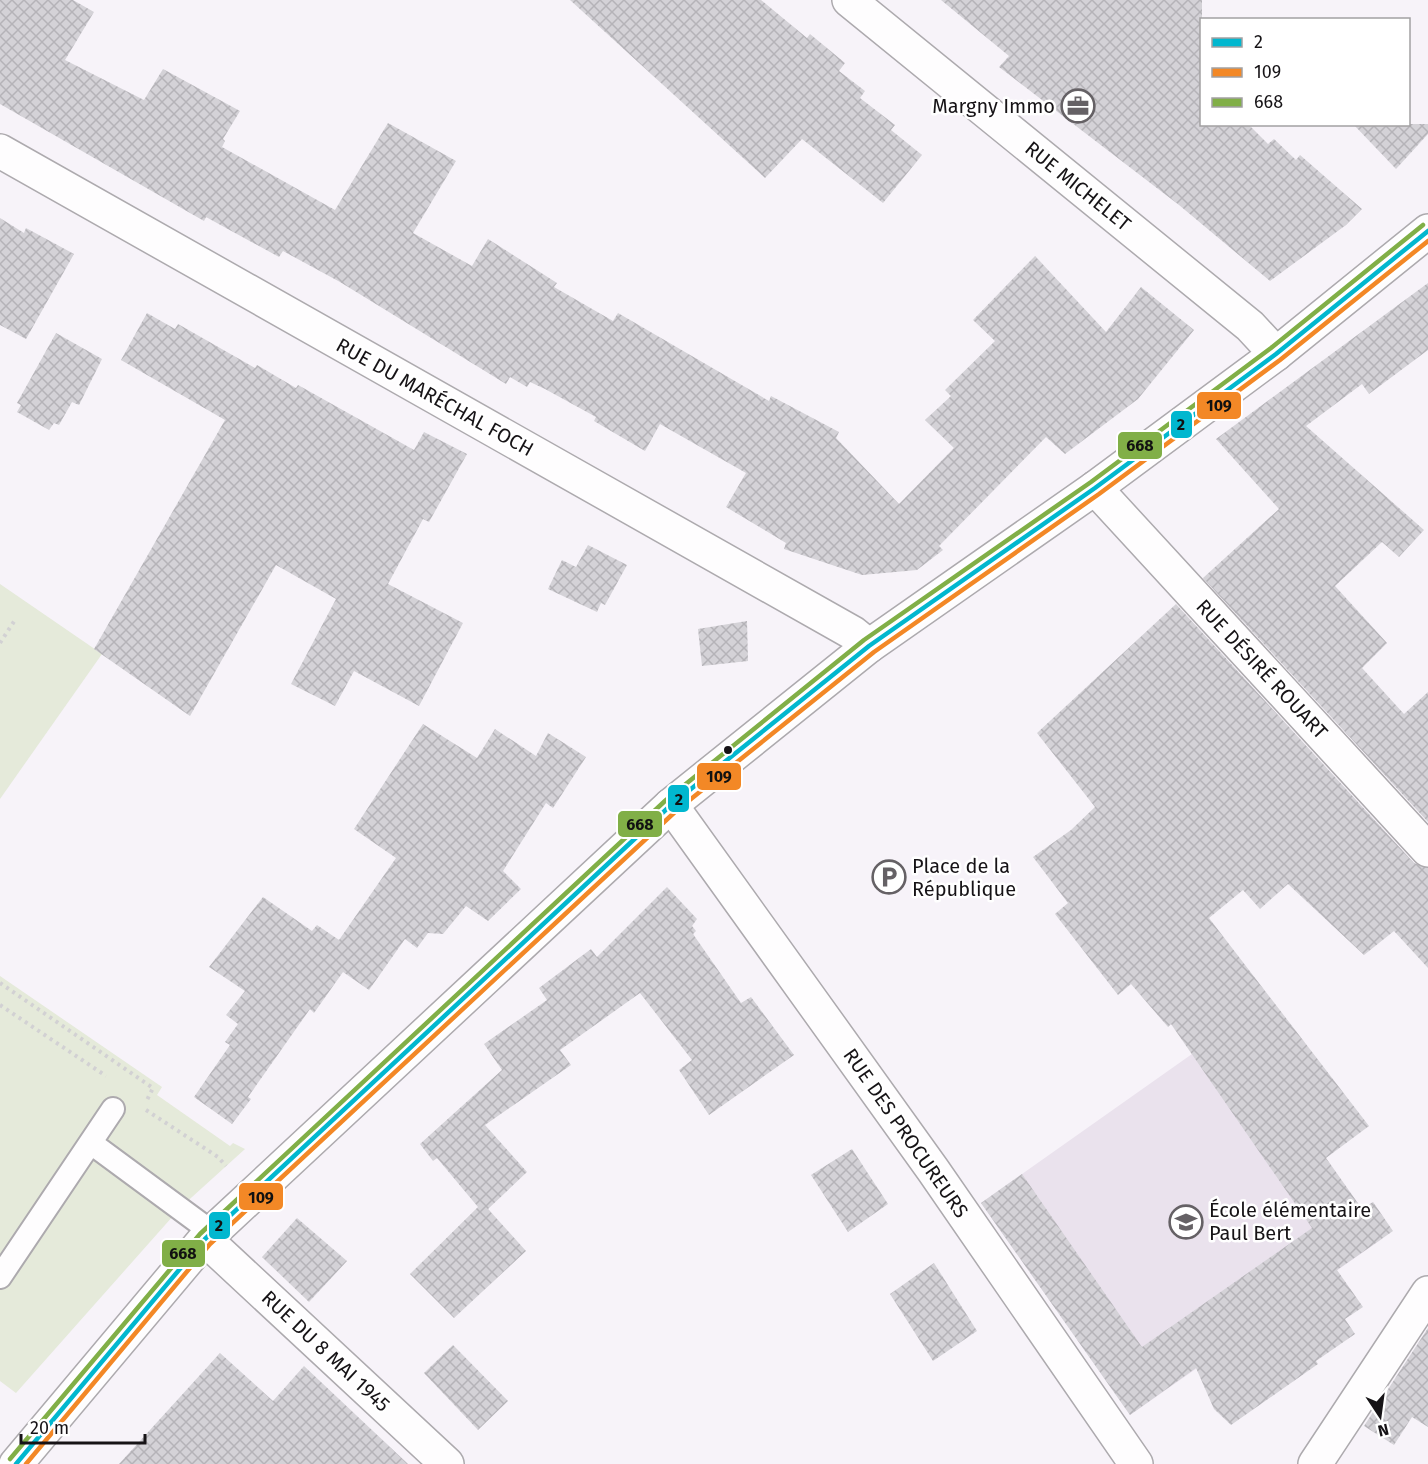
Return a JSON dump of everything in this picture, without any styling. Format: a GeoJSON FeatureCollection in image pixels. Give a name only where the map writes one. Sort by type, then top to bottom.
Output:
{"type":"FeatureCollection","features":[{"type":"Feature","properties":{"kind":"street","name":"RUE MICHELET"},"geometry":{"type":"LineString","coordinates":[[849,0],[1250,326],[1276,354]]}},
{"type":"Feature","properties":{"kind":"street","name":"RUE DU MARÉCHAL FOCH"},"geometry":{"type":"LineString","coordinates":[[0,151],[853,633],[869,646]]}},
{"type":"Feature","properties":{"kind":"street"},"geometry":{"type":"LineString","coordinates":[[16,1464],[209,1236],[671,805],[869,646],[1095,488],[1276,354],[1428,231]]}},
{"type":"Feature","properties":{"kind":"street","name":"RUE DÉSIRÉ ROUART"},"geometry":{"type":"LineString","coordinates":[[1095,488],[1428,850]]}},
{"type":"Feature","properties":{"kind":"street","name":"RUE DES PROCUREURS"},"geometry":{"type":"LineString","coordinates":[[671,805],[926,1160],[1136,1464]]}},
{"type":"Feature","properties":{"kind":"street","name":"RUE DU 8 MAI 1945"},"geometry":{"type":"LineString","coordinates":[[209,1236],[447,1464]]}},
{"type":"Feature","properties":{"kind":"street"},"geometry":{"type":"LineString","coordinates":[[1315,1464],[1428,1293]]}},
{"type":"Feature","properties":{"kind":"lane"},"geometry":{"type":"LineString","coordinates":[[0,1277],[113,1109]]}},
{"type":"Feature","properties":{"kind":"lane"},"geometry":{"type":"LineString","coordinates":[[91,1143],[209,1236]]}},
{"type":"Feature","properties":{"kind":"path"},"geometry":{"type":"LineString","coordinates":[[0,643],[15,620]]}},
{"type":"Feature","properties":{"kind":"path"},"geometry":{"type":"LineString","coordinates":[[0,983],[153,1088],[142,1108],[218,1156],[226,1166]]}},
{"type":"Feature","properties":{"kind":"path"},"geometry":{"type":"LineString","coordinates":[[0,1005],[127,1090],[113,1109]]}},
{"type":"Feature","properties":{"kind":"shaded area","name":"École élémentaire Paul Bert"},"geometry":{"type":"Polygon","coordinates":[[[1246,1045],[1362,1209],[1373,1202],[1384,1218],[1374,1226],[1382,1239],[1130,1415],[981,1203],[1192,1054],[1246,1045]]]}},
{"type":"Feature","properties":{"kind":"green space"},"geometry":{"type":"Polygon","coordinates":[[[0,584],[102,654],[0,799],[0,584]]]}},
{"type":"Feature","properties":{"kind":"green space"},"geometry":{"type":"Polygon","coordinates":[[[0,976],[162,1087],[157,1095],[230,1146],[233,1143],[245,1149],[181,1207],[16,1393],[0,1381],[0,976]]]}},
{"type":"Feature","properties":{"kind":"building"},"geometry":{"type":"Polygon","coordinates":[[[0,0],[73,0],[94,12],[65,60],[144,100],[163,69],[240,111],[223,139],[225,141],[222,147],[335,210],[388,123],[456,161],[413,233],[472,266],[488,239],[557,283],[554,287],[613,321],[618,313],[769,401],[771,396],[839,432],[836,438],[899,504],[954,448],[925,420],[951,396],[945,390],[995,341],[973,320],[1035,256],[1106,332],[1141,287],[1194,330],[1138,399],[1065,454],[1046,437],[939,546],[943,550],[917,570],[862,575],[784,549],[786,543],[726,507],[746,473],[660,424],[645,451],[594,421],[596,417],[545,389],[530,382],[527,387],[510,377],[506,384],[340,282],[283,251],[279,257],[206,217],[204,221],[0,104],[0,0]]]}},
{"type":"Feature","properties":{"kind":"building"},"geometry":{"type":"Polygon","coordinates":[[[570,0],[761,0],[807,38],[810,34],[845,63],[839,71],[865,91],[860,98],[895,125],[891,130],[922,155],[883,203],[802,139],[765,178],[570,0]]]}},
{"type":"Feature","properties":{"kind":"building"},"geometry":{"type":"Polygon","coordinates":[[[941,0],[1202,0],[1200,126],[1250,126],[1268,144],[1274,139],[1296,160],[1300,155],[1362,209],[1346,225],[1270,281],[1179,205],[999,67],[1009,56],[941,0]]]}},
{"type":"Feature","properties":{"kind":"building"},"geometry":{"type":"Polygon","coordinates":[[[1428,124],[1428,134],[1396,169],[1355,126],[1428,124]]]}},
{"type":"Feature","properties":{"kind":"building"},"geometry":{"type":"Polygon","coordinates":[[[0,218],[24,233],[26,228],[74,254],[26,339],[0,325],[0,218]]]}},
{"type":"Feature","properties":{"kind":"building"},"geometry":{"type":"Polygon","coordinates":[[[1428,283],[1428,350],[1369,394],[1362,384],[1306,426],[1424,530],[1399,557],[1382,542],[1335,586],[1387,643],[1362,668],[1404,714],[1428,692],[1428,822],[1203,578],[1279,509],[1216,439],[1428,283]]]}},
{"type":"Feature","properties":{"kind":"building"},"geometry":{"type":"Polygon","coordinates":[[[147,313],[175,329],[178,324],[255,368],[257,365],[296,388],[298,385],[414,450],[424,432],[467,454],[429,522],[423,519],[388,584],[463,623],[419,706],[354,671],[335,706],[291,684],[336,599],[276,565],[190,716],[94,649],[225,420],[121,360],[147,313]]]}},
{"type":"Feature","properties":{"kind":"building"},"geometry":{"type":"Polygon","coordinates":[[[56,333],[102,359],[79,405],[72,402],[59,425],[54,423],[49,430],[17,412],[21,405],[17,403],[56,333]]]}},
{"type":"Feature","properties":{"kind":"building"},"geometry":{"type":"Polygon","coordinates":[[[588,545],[627,565],[605,605],[601,603],[597,612],[548,589],[562,560],[576,567],[588,545]]]}},
{"type":"Feature","properties":{"kind":"building"},"geometry":{"type":"Polygon","coordinates":[[[1176,604],[1414,863],[1428,868],[1428,968],[1394,931],[1364,955],[1288,884],[1260,909],[1243,890],[1209,918],[1369,1126],[1326,1158],[1362,1209],[1373,1202],[1393,1231],[1337,1270],[1363,1307],[1345,1319],[1355,1334],[1316,1361],[1318,1364],[1231,1425],[1214,1409],[1196,1368],[1130,1415],[981,1203],[1022,1174],[1142,1347],[1312,1228],[1171,1024],[1168,1027],[1131,984],[1118,995],[1055,914],[1068,903],[1033,857],[1071,830],[1095,807],[1037,733],[1176,604]]]}},
{"type":"Feature","properties":{"kind":"building"},"geometry":{"type":"Polygon","coordinates":[[[747,621],[748,661],[702,666],[698,629],[747,621]]]}},
{"type":"Feature","properties":{"kind":"building"},"geometry":{"type":"Polygon","coordinates":[[[423,724],[477,758],[495,729],[536,756],[548,733],[586,757],[553,808],[546,803],[503,871],[521,889],[488,921],[466,906],[443,934],[428,933],[417,948],[405,939],[369,990],[343,972],[314,1013],[310,1009],[248,1097],[251,1099],[232,1124],[194,1097],[230,1045],[225,1042],[238,1024],[226,1015],[245,991],[209,967],[263,897],[312,931],[317,925],[339,940],[396,858],[354,829],[423,724]]]}},
{"type":"Feature","properties":{"kind":"building"},"geometry":{"type":"Polygon","coordinates":[[[667,887],[697,919],[692,926],[696,931],[693,934],[741,1003],[751,997],[794,1055],[709,1115],[679,1070],[692,1060],[640,993],[560,1050],[571,1065],[485,1125],[527,1172],[488,1209],[526,1251],[454,1318],[410,1274],[478,1207],[437,1158],[433,1161],[420,1144],[502,1070],[484,1044],[547,1000],[539,988],[591,949],[597,957],[667,887]]]}},
{"type":"Feature","properties":{"kind":"building"},"geometry":{"type":"Polygon","coordinates":[[[852,1149],[888,1204],[848,1232],[811,1175],[852,1149]]]}},
{"type":"Feature","properties":{"kind":"building"},"geometry":{"type":"Polygon","coordinates":[[[297,1218],[347,1261],[309,1302],[262,1257],[297,1218]]]}},
{"type":"Feature","properties":{"kind":"building"},"geometry":{"type":"Polygon","coordinates":[[[934,1263],[977,1331],[933,1361],[890,1294],[934,1263]]]}},
{"type":"Feature","properties":{"kind":"building"},"geometry":{"type":"Polygon","coordinates":[[[1428,1328],[1428,1427],[1412,1417],[1394,1445],[1364,1426],[1428,1328]]]}},
{"type":"Feature","properties":{"kind":"building"},"geometry":{"type":"Polygon","coordinates":[[[453,1345],[508,1401],[478,1430],[424,1373],[453,1345]]]}},
{"type":"Feature","properties":{"kind":"building"},"geometry":{"type":"Polygon","coordinates":[[[220,1353],[273,1401],[304,1366],[408,1464],[119,1464],[220,1353]]]}},
{"type":"Feature","properties":{"kind":"transit line","name":"668"},"geometry":{"type":"LineString","coordinates":[[10,1459],[200,1234],[666,800],[864,640],[1091,482],[1271,348],[1423,225]]}},
{"type":"Feature","properties":{"kind":"transit line","name":"2"},"geometry":{"type":"LineString","coordinates":[[16,1464],[205,1239],[671,805],[869,646],[1095,488],[1276,354],[1428,231]]}},
{"type":"Feature","properties":{"kind":"transit line","name":"109"},"geometry":{"type":"LineString","coordinates":[[26,1464],[210,1244],[676,811],[874,652],[1099,494],[1280,360],[1428,241]]}},
{"type":"Feature","properties":{"kind":"place","name":"Margny Immo"},"geometry":{"type":"Point","coordinates":[1078,106]}},
{"type":"Feature","properties":{"kind":"place","name":"Place de la République"},"geometry":{"type":"Point","coordinates":[889,877]}},
{"type":"Feature","properties":{"kind":"place","name":"École élémentaire Paul Bert"},"geometry":{"type":"Point","coordinates":[1186,1222]}}]}
